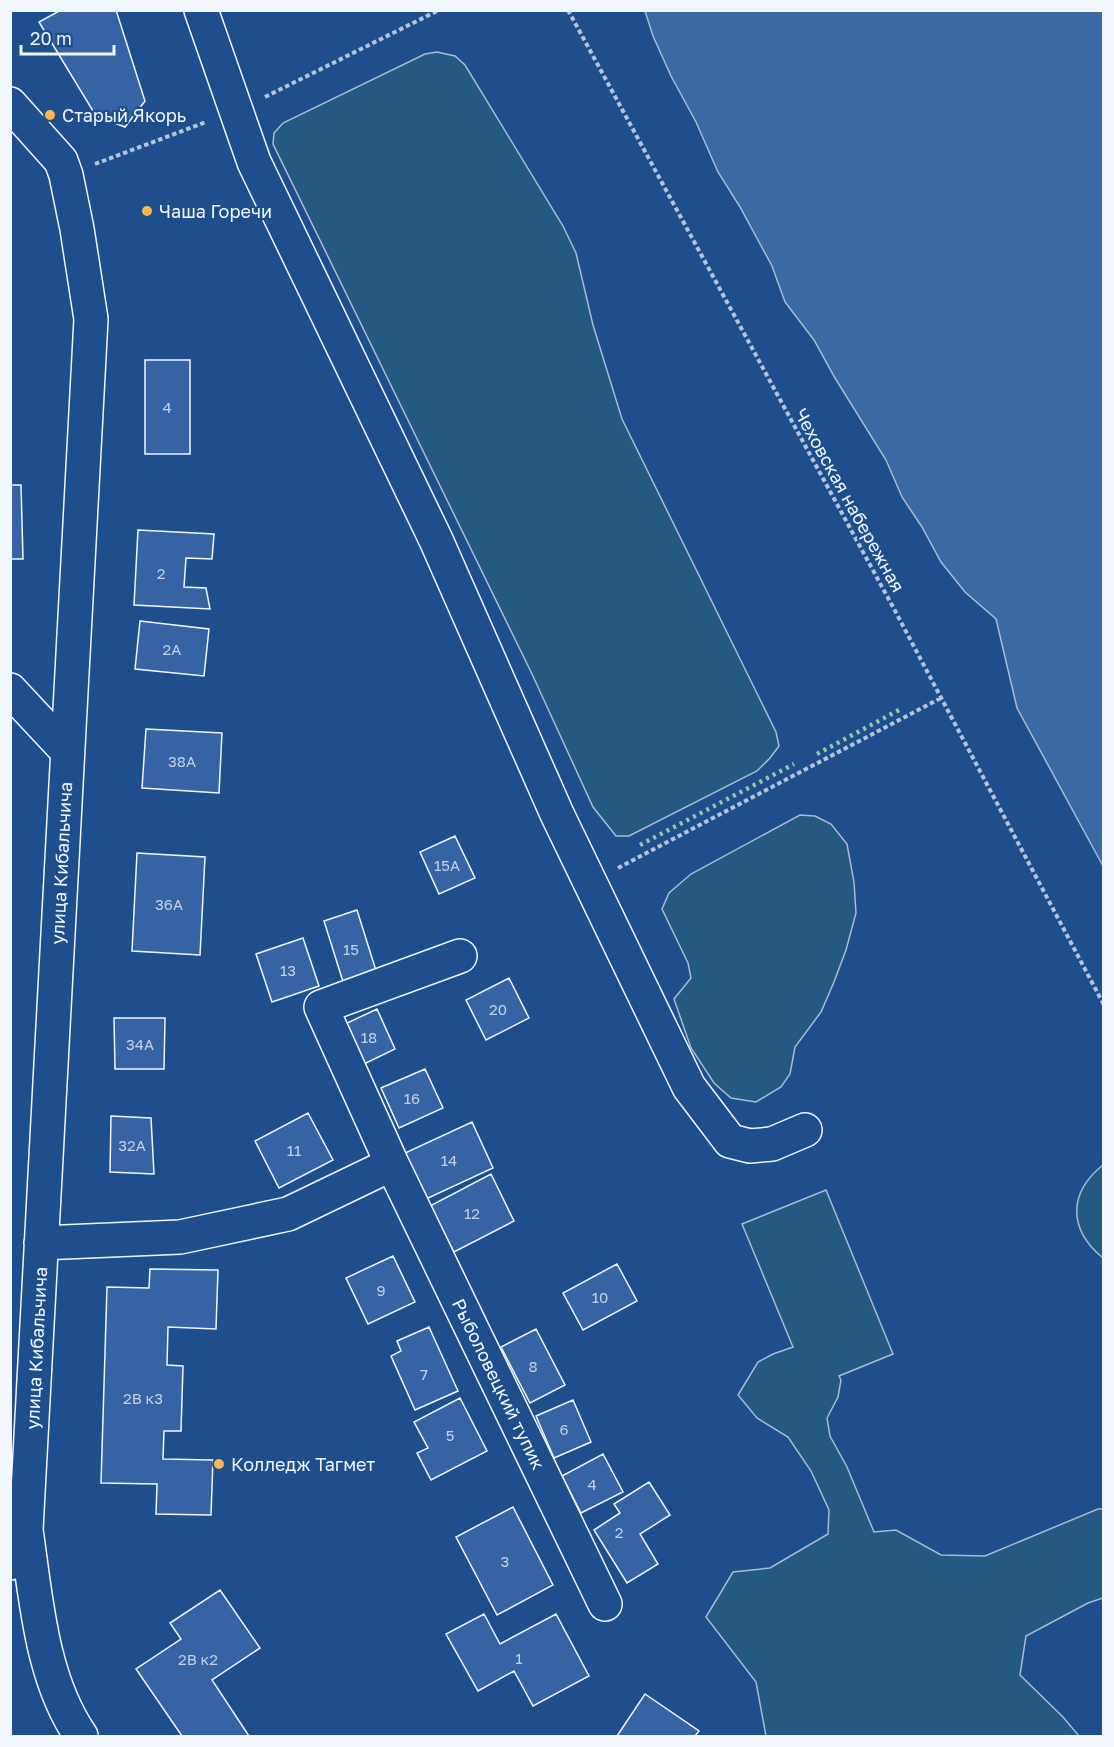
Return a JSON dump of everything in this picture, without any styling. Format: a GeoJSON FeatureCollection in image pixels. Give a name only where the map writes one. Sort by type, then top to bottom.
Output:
{"type":"FeatureCollection","features":[{"type":"Feature","properties":{"kind":"street"},"geometry":{"type":"LineString","coordinates":[[201,10],[254,162],[436,540],[557,814],[689,1087],[730,1141],[750,1146],[772,1144],[805,1130]]}},
{"type":"Feature","properties":{"kind":"street"},"geometry":{"type":"LineString","coordinates":[[10,104],[64,168]]}},
{"type":"Feature","properties":{"kind":"street","name":"улица Кибальчича"},"geometry":{"type":"LineString","coordinates":[[10,1563],[26,1530],[90,319],[77,229],[64,168]]}},
{"type":"Feature","properties":{"kind":"street"},"geometry":{"type":"LineString","coordinates":[[10,690],[67,751]]}},
{"type":"Feature","properties":{"kind":"street","name":"Рыболовецкий тупик"},"geometry":{"type":"LineString","coordinates":[[460,956],[321,1007],[392,1164],[605,1604]]}},
{"type":"Feature","properties":{"kind":"street"},"geometry":{"type":"LineString","coordinates":[[41,1243],[180,1237],[288,1214],[392,1164]]}},
{"type":"Feature","properties":{"kind":"street"},"geometry":{"type":"LineString","coordinates":[[26,1530],[50,1664],[72,1723],[81,1737]]}},
{"type":"Feature","properties":{"kind":"path"},"geometry":{"type":"LineString","coordinates":[[64,168],[236,111],[439,10]]}},
{"type":"Feature","properties":{"kind":"path","name":"Чеховская набережная"},"geometry":{"type":"LineString","coordinates":[[568,10],[941,698],[1104,1005]]}},
{"type":"Feature","properties":{"kind":"path"},"geometry":{"type":"LineString","coordinates":[[590,883],[941,698]]}},
{"type":"Feature","properties":{"kind":"shaded area"},"geometry":{"type":"Polygon","coordinates":[[[645,11],[1103,11],[1103,866],[1017,708],[996,619],[965,592],[941,562],[902,497],[886,460],[814,340],[785,302],[772,266],[718,172],[696,122],[671,76],[653,36],[645,11]]]}},
{"type":"Feature","properties":{"kind":"shaded area"},"geometry":{"type":"Polygon","coordinates":[[[437,52],[455,56],[465,65],[563,226],[576,253],[593,325],[622,419],[776,732],[779,746],[757,771],[629,836],[616,836],[593,807],[532,674],[273,144],[274,133],[283,123],[425,54],[437,52]]]}},
{"type":"Feature","properties":{"kind":"shaded area"},"geometry":{"type":"Polygon","coordinates":[[[800,815],[815,816],[831,824],[847,844],[854,882],[856,913],[834,982],[821,1012],[795,1047],[790,1074],[781,1087],[756,1102],[731,1098],[714,1083],[691,1048],[674,999],[691,978],[688,963],[662,909],[669,893],[691,874],[800,815]]]}},
{"type":"Feature","properties":{"kind":"shaded area"},"geometry":{"type":"Polygon","coordinates":[[[1103,1165],[1103,1258],[1083,1235],[1078,1223],[1077,1211],[1078,1199],[1083,1187],[1103,1165]]]}},
{"type":"Feature","properties":{"kind":"shaded area"},"geometry":{"type":"Polygon","coordinates":[[[826,1190],[893,1354],[839,1376],[841,1380],[838,1397],[827,1418],[830,1436],[847,1467],[874,1532],[896,1530],[941,1555],[985,1556],[1098,1509],[1103,1509],[1103,1598],[1088,1603],[1026,1636],[1020,1675],[1079,1736],[766,1736],[756,1682],[706,1617],[733,1572],[770,1568],[828,1534],[829,1510],[811,1471],[788,1437],[757,1418],[738,1395],[758,1362],[793,1347],[742,1224],[826,1190]]]}},
{"type":"Feature","properties":{"kind":"building","name":"Старый Якорь"},"geometry":{"type":"Polygon","coordinates":[[[61,10],[116,10],[145,101],[125,127],[96,116],[39,22],[61,10]]]}},
{"type":"Feature","properties":{"kind":"building"},"geometry":{"type":"Polygon","coordinates":[[[145,360],[190,360],[190,454],[145,454],[145,360]]]}},
{"type":"Feature","properties":{"kind":"building"},"geometry":{"type":"Polygon","coordinates":[[[10,485],[21,485],[23,559],[10,559],[10,485]]]}},
{"type":"Feature","properties":{"kind":"building"},"geometry":{"type":"Polygon","coordinates":[[[138,530],[214,534],[212,559],[186,558],[184,587],[206,588],[210,609],[134,605],[138,530]]]}},
{"type":"Feature","properties":{"kind":"building"},"geometry":{"type":"Polygon","coordinates":[[[140,621],[209,629],[204,676],[135,669],[140,621]]]}},
{"type":"Feature","properties":{"kind":"building"},"geometry":{"type":"Polygon","coordinates":[[[146,729],[222,733],[219,793],[142,788],[146,729]]]}},
{"type":"Feature","properties":{"kind":"building"},"geometry":{"type":"Polygon","coordinates":[[[455,836],[475,878],[439,894],[420,852],[455,836]]]}},
{"type":"Feature","properties":{"kind":"building"},"geometry":{"type":"Polygon","coordinates":[[[137,853],[205,857],[200,955],[132,951],[137,853]]]}},
{"type":"Feature","properties":{"kind":"building"},"geometry":{"type":"Polygon","coordinates":[[[357,910],[378,977],[345,988],[324,921],[357,910]]]}},
{"type":"Feature","properties":{"kind":"building"},"geometry":{"type":"Polygon","coordinates":[[[303,938],[319,986],[272,1002],[256,954],[303,938]]]}},
{"type":"Feature","properties":{"kind":"building"},"geometry":{"type":"Polygon","coordinates":[[[509,978],[529,1018],[486,1040],[466,1000],[509,978]]]}},
{"type":"Feature","properties":{"kind":"building"},"geometry":{"type":"Polygon","coordinates":[[[377,1009],[395,1049],[362,1065],[343,1025],[377,1009]]]}},
{"type":"Feature","properties":{"kind":"building"},"geometry":{"type":"Polygon","coordinates":[[[114,1018],[165,1018],[164,1069],[115,1069],[114,1018]]]}},
{"type":"Feature","properties":{"kind":"building"},"geometry":{"type":"Polygon","coordinates":[[[425,1069],[443,1108],[399,1128],[381,1088],[425,1069]]]}},
{"type":"Feature","properties":{"kind":"building"},"geometry":{"type":"Polygon","coordinates":[[[308,1113],[333,1160],[279,1188],[255,1141],[308,1113]]]}},
{"type":"Feature","properties":{"kind":"building"},"geometry":{"type":"Polygon","coordinates":[[[111,1116],[151,1118],[154,1174],[110,1172],[111,1116]]]}},
{"type":"Feature","properties":{"kind":"building"},"geometry":{"type":"Polygon","coordinates":[[[472,1122],[493,1168],[426,1199],[405,1153],[472,1122]]]}},
{"type":"Feature","properties":{"kind":"building"},"geometry":{"type":"Polygon","coordinates":[[[491,1174],[514,1221],[454,1252],[430,1206],[491,1174]]]}},
{"type":"Feature","properties":{"kind":"building"},"geometry":{"type":"Polygon","coordinates":[[[393,1256],[415,1302],[368,1324],[346,1278],[393,1256]]]}},
{"type":"Feature","properties":{"kind":"building"},"geometry":{"type":"Polygon","coordinates":[[[617,1264],[637,1301],[583,1330],[563,1293],[617,1264]]]}},
{"type":"Feature","properties":{"kind":"building"},"geometry":{"type":"Polygon","coordinates":[[[150,1269],[218,1270],[216,1329],[168,1327],[167,1365],[183,1366],[181,1431],[164,1431],[163,1459],[213,1460],[211,1515],[156,1514],[157,1484],[101,1483],[107,1287],[149,1288],[150,1269]]]}},
{"type":"Feature","properties":{"kind":"building"},"geometry":{"type":"Polygon","coordinates":[[[429,1327],[458,1391],[415,1410],[391,1356],[401,1351],[397,1341],[429,1327]]]}},
{"type":"Feature","properties":{"kind":"building"},"geometry":{"type":"Polygon","coordinates":[[[536,1329],[565,1385],[530,1403],[501,1347],[536,1329]]]}},
{"type":"Feature","properties":{"kind":"building"},"geometry":{"type":"Polygon","coordinates":[[[460,1398],[487,1451],[431,1480],[417,1453],[428,1448],[414,1422],[460,1398]]]}},
{"type":"Feature","properties":{"kind":"building"},"geometry":{"type":"Polygon","coordinates":[[[573,1400],[591,1442],[554,1458],[536,1416],[573,1400]]]}},
{"type":"Feature","properties":{"kind":"building"},"geometry":{"type":"Polygon","coordinates":[[[603,1454],[623,1492],[581,1513],[562,1476],[603,1454]]]}},
{"type":"Feature","properties":{"kind":"building"},"geometry":{"type":"Polygon","coordinates":[[[649,1482],[670,1515],[640,1534],[658,1564],[627,1583],[594,1530],[620,1513],[614,1504],[649,1482]]]}},
{"type":"Feature","properties":{"kind":"building"},"geometry":{"type":"Polygon","coordinates":[[[513,1507],[553,1585],[497,1615],[456,1537],[513,1507]]]}},
{"type":"Feature","properties":{"kind":"building"},"geometry":{"type":"Polygon","coordinates":[[[220,1590],[260,1648],[212,1680],[249,1736],[182,1736],[136,1669],[181,1639],[170,1623],[220,1590]]]}},
{"type":"Feature","properties":{"kind":"building"},"geometry":{"type":"Polygon","coordinates":[[[484,1614],[500,1644],[556,1614],[589,1676],[533,1706],[514,1671],[478,1691],[446,1634],[484,1614]]]}},
{"type":"Feature","properties":{"kind":"building"},"geometry":{"type":"Polygon","coordinates":[[[645,1694],[699,1731],[695,1736],[617,1736],[645,1694]]]}},
{"type":"Feature","properties":{"kind":"hedge"},"geometry":{"type":"LineString","coordinates":[[817,754],[899,710]]}},
{"type":"Feature","properties":{"kind":"hedge"},"geometry":{"type":"LineString","coordinates":[[640,845],[794,764]]}},
{"type":"Feature","properties":{"kind":"place","name":"Старый Якорь"},"geometry":{"type":"Point","coordinates":[50,115]}},
{"type":"Feature","properties":{"kind":"place","name":"Чаша Горечи"},"geometry":{"type":"Point","coordinates":[147,211]}},
{"type":"Feature","properties":{"kind":"place","name":"Колледж Тагмет"},"geometry":{"type":"Point","coordinates":[219,1464]}}]}
